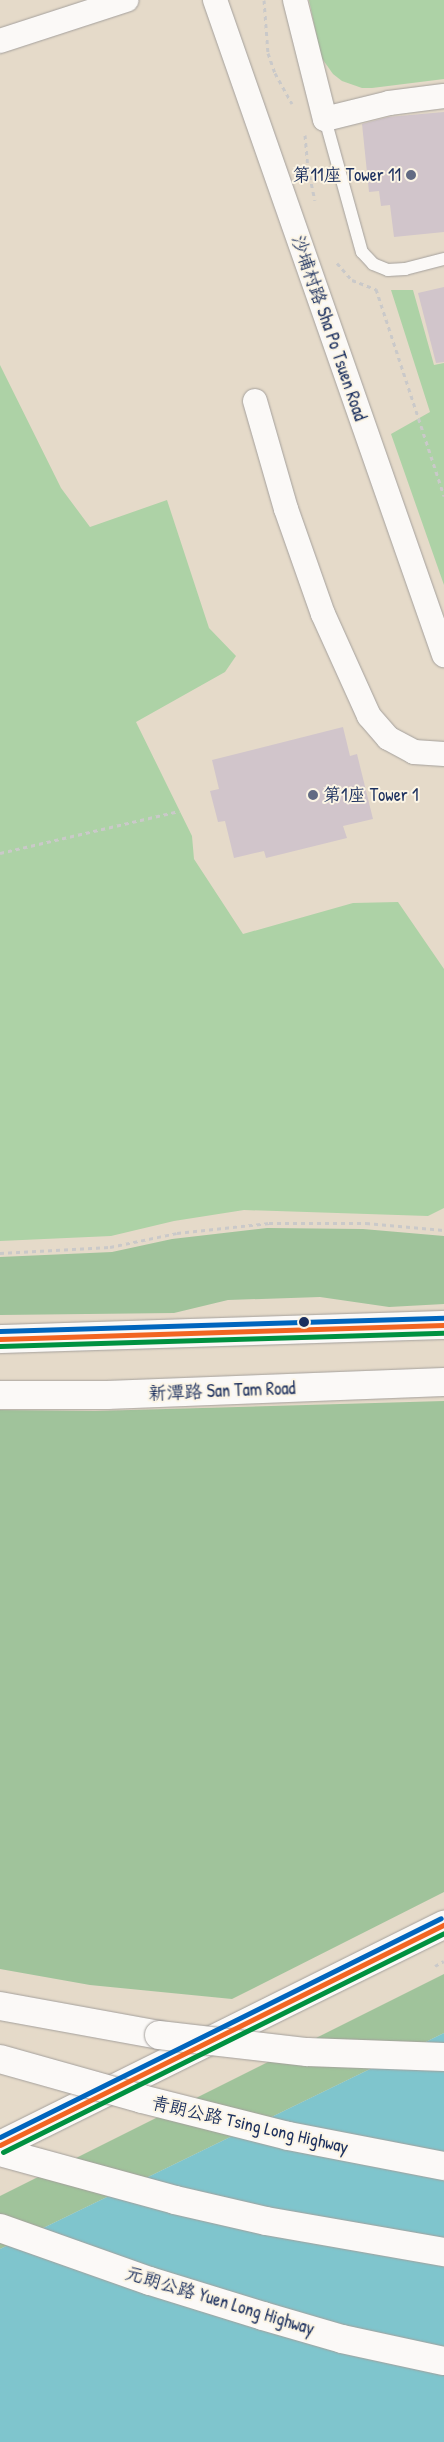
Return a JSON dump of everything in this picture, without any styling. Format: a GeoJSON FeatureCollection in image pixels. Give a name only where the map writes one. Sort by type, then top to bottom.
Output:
{"type":"FeatureCollection","features":[{"type":"Feature","properties":{"kind":"main road"},"geometry":{"type":"LineString","coordinates":[[0,1339],[444,1325]]}},
{"type":"Feature","properties":{"kind":"main road","name":"新潭路 San Tam Road"},"geometry":{"type":"LineString","coordinates":[[0,1395],[107,1395],[444,1382]]}},
{"type":"Feature","properties":{"kind":"main road"},"geometry":{"type":"LineString","coordinates":[[0,2145],[444,1925]]}},
{"type":"Feature","properties":{"kind":"main road"},"geometry":{"type":"LineString","coordinates":[[0,2006],[159,2035],[231,2045],[307,2052],[444,2058]]}},
{"type":"Feature","properties":{"kind":"main road","name":"青朗公路 Tsing Long Highway"},"geometry":{"type":"LineString","coordinates":[[0,2059],[132,2097],[288,2136],[444,2166]]}},
{"type":"Feature","properties":{"kind":"main road"},"geometry":{"type":"LineString","coordinates":[[0,2152],[175,2200],[266,2221],[444,2252]]}},
{"type":"Feature","properties":{"kind":"main road","name":"元朗公路 Yuen Long Highway"},"geometry":{"type":"LineString","coordinates":[[0,2228],[150,2281],[342,2339],[444,2361]]}},
{"type":"Feature","properties":{"kind":"street"},"geometry":{"type":"LineString","coordinates":[[0,41],[126,0]]}},
{"type":"Feature","properties":{"kind":"street","name":"沙埔村路 Sha Po Tsuen Road"},"geometry":{"type":"LineString","coordinates":[[214,0],[444,655]]}},
{"type":"Feature","properties":{"kind":"street"},"geometry":{"type":"LineString","coordinates":[[295,0],[325,119],[389,103],[444,96]]}},
{"type":"Feature","properties":{"kind":"street"},"geometry":{"type":"LineString","coordinates":[[255,401],[286,509],[317,596],[368,716],[388,738],[414,752],[444,754]]}},
{"type":"Feature","properties":{"kind":"lane"},"geometry":{"type":"LineString","coordinates":[[325,119],[362,252],[373,264],[388,270],[404,269],[444,259]]}},
{"type":"Feature","properties":{"kind":"path"},"geometry":{"type":"LineString","coordinates":[[0,853],[179,811]]}},
{"type":"Feature","properties":{"kind":"path"},"geometry":{"type":"LineString","coordinates":[[0,1253],[110,1247],[177,1233],[269,1223],[366,1223],[444,1230]]}},
{"type":"Feature","properties":{"kind":"path"},"geometry":{"type":"LineString","coordinates":[[435,1966],[444,1961]]}},
{"type":"Feature","properties":{"kind":"green space"},"geometry":{"type":"Polygon","coordinates":[[[309,0],[444,0],[444,79],[372,88],[362,88],[342,81],[333,74],[321,57],[309,0]]]}},
{"type":"Feature","properties":{"kind":"green space"},"geometry":{"type":"Polygon","coordinates":[[[391,290],[413,290],[434,365],[444,363],[444,585],[391,434],[430,412],[391,290]]]}},
{"type":"Feature","properties":{"kind":"green space"},"geometry":{"type":"Polygon","coordinates":[[[0,365],[61,488],[90,527],[167,500],[209,628],[236,656],[225,672],[136,722],[192,836],[194,859],[243,934],[353,903],[398,902],[444,969],[444,1208],[428,1216],[244,1210],[174,1221],[111,1236],[0,1241],[0,365]]]}},
{"type":"Feature","properties":{"kind":"green space"},"geometry":{"type":"Polygon","coordinates":[[[267,1228],[363,1229],[444,1236],[444,1304],[389,1307],[320,1297],[228,1300],[174,1313],[0,1315],[0,1257],[112,1252],[172,1239],[267,1228]]]}},
{"type":"Feature","properties":{"kind":"green space"},"geometry":{"type":"Polygon","coordinates":[[[444,1401],[444,1892],[232,1999],[90,1985],[0,1969],[0,1410],[95,1411],[444,1401]]]}},
{"type":"Feature","properties":{"kind":"green space"},"geometry":{"type":"Polygon","coordinates":[[[444,1974],[444,2033],[0,2249],[0,2196],[444,1974]]]}},
{"type":"Feature","properties":{"kind":"water"},"geometry":{"type":"Polygon","coordinates":[[[444,2033],[444,2442],[0,2442],[0,2249],[444,2033]]]}},
{"type":"Feature","properties":{"kind":"building"},"geometry":{"type":"Polygon","coordinates":[[[444,112],[444,232],[394,237],[390,205],[381,206],[379,191],[369,192],[362,124],[388,117],[444,112]]]}},
{"type":"Feature","properties":{"kind":"building"},"geometry":{"type":"Polygon","coordinates":[[[444,287],[444,362],[436,363],[418,293],[444,287]]]}},
{"type":"Feature","properties":{"kind":"building","name":"第1座 Tower 1"},"geometry":{"type":"Polygon","coordinates":[[[343,727],[350,756],[357,754],[373,819],[343,826],[347,838],[266,858],[264,851],[234,858],[225,821],[218,822],[210,791],[219,789],[212,760],[343,727]]]}},
{"type":"Feature","properties":{"kind":"transit line"},"geometry":{"type":"LineString","coordinates":[[0,1331],[444,1318]]}},
{"type":"Feature","properties":{"kind":"transit line"},"geometry":{"type":"LineString","coordinates":[[0,1339],[444,1325]]}},
{"type":"Feature","properties":{"kind":"transit line"},"geometry":{"type":"LineString","coordinates":[[0,1346],[444,1333]]}},
{"type":"Feature","properties":{"kind":"transit line"},"geometry":{"type":"LineString","coordinates":[[0,2137],[441,1918]]}},
{"type":"Feature","properties":{"kind":"transit line"},"geometry":{"type":"LineString","coordinates":[[0,2145],[444,1925]]}},
{"type":"Feature","properties":{"kind":"transit line"},"geometry":{"type":"LineString","coordinates":[[3,2152],[444,1933]]}},
{"type":"Feature","properties":{"kind":"place","name":"第11座 Tower 11"},"geometry":{"type":"Point","coordinates":[411,175]}},
{"type":"Feature","properties":{"kind":"place","name":"第1座 Tower 1"},"geometry":{"type":"Point","coordinates":[313,795]}}]}
